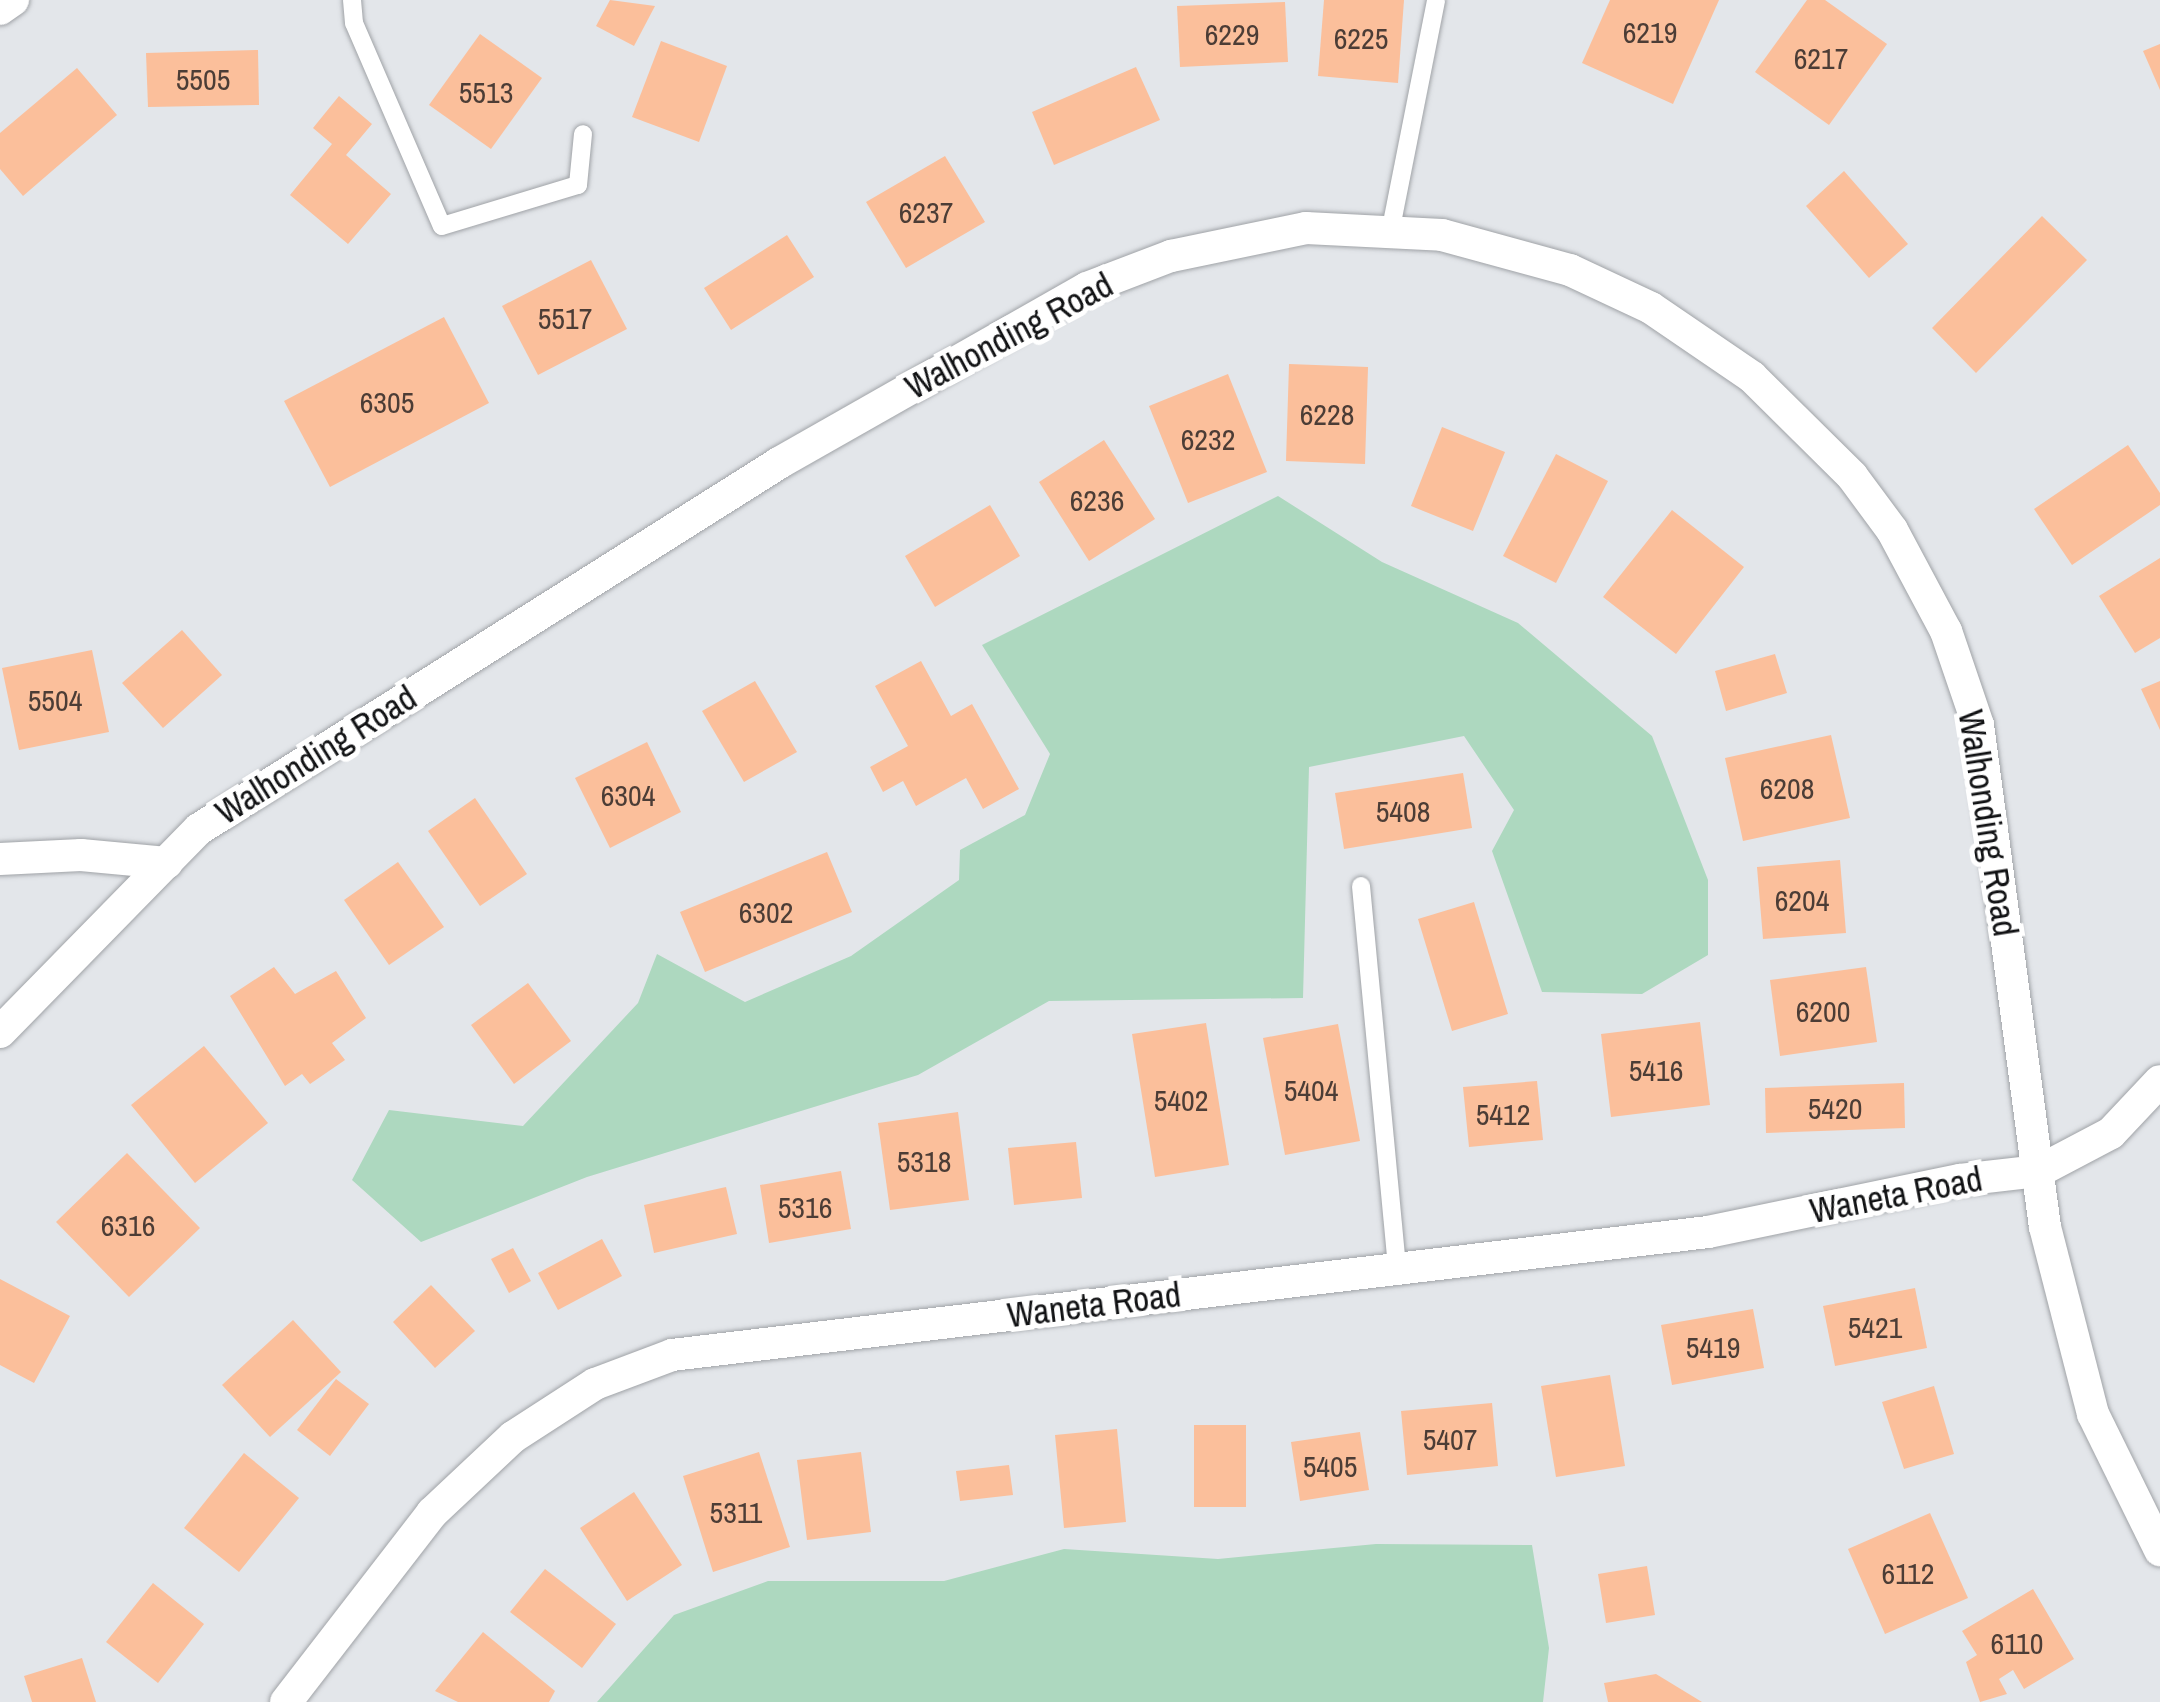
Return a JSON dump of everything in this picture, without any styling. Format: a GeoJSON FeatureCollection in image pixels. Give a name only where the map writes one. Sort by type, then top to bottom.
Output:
{"type":"FeatureCollection","features":[{"type":"Feature","properties":{"kind":"street"},"geometry":{"type":"LineString","coordinates":[[0,9],[13,0]]}},
{"type":"Feature","properties":{"kind":"street","name":"Walhonding Road"},"geometry":{"type":"LineString","coordinates":[[0,1032],[199,830],[779,463],[1087,288],[1171,256],[1306,228],[1442,235],[1570,270],[1651,308],[1752,376],[1852,476],[1892,530],[1946,631],[1978,725],[2046,1227],[2093,1414],[2160,1550]]}},
{"type":"Feature","properties":{"kind":"street"},"geometry":{"type":"LineString","coordinates":[[0,859],[80,855],[168,862]]}},
{"type":"Feature","properties":{"kind":"street"},"geometry":{"type":"LineString","coordinates":[[2040,1171],[2111,1133],[2160,1081]]}},
{"type":"Feature","properties":{"kind":"street","name":"Waneta Road"},"geometry":{"type":"LineString","coordinates":[[286,1702],[432,1513],[513,1437],[595,1384],[672,1356],[1708,1232],[1960,1180],[2040,1171]]}},
{"type":"Feature","properties":{"kind":"lane"},"geometry":{"type":"LineString","coordinates":[[352,0],[354,23],[442,226],[578,186],[584,134]]}},
{"type":"Feature","properties":{"kind":"lane"},"geometry":{"type":"LineString","coordinates":[[1390,233],[1436,0]]}},
{"type":"Feature","properties":{"kind":"lane"},"geometry":{"type":"LineString","coordinates":[[1361,886],[1398,1269]]}},
{"type":"Feature","properties":{"kind":"green space"},"geometry":{"type":"Polygon","coordinates":[[[1278,496],[1382,562],[1518,623],[1652,736],[1708,880],[1708,955],[1642,994],[1542,992],[1492,851],[1514,810],[1464,736],[1309,767],[1303,998],[1049,1001],[918,1075],[587,1177],[421,1242],[352,1180],[389,1110],[523,1126],[638,1003],[657,954],[745,1002],[851,956],[959,880],[960,850],[1025,815],[1050,754],[982,645],[1278,496]]]}},
{"type":"Feature","properties":{"kind":"green space"},"geometry":{"type":"Polygon","coordinates":[[[1376,1544],[1532,1545],[1549,1648],[1543,1702],[597,1702],[674,1615],[768,1581],[944,1581],[1064,1549],[1218,1559],[1376,1544]]]}},
{"type":"Feature","properties":{"kind":"building"},"geometry":{"type":"Polygon","coordinates":[[[610,0],[655,6],[634,46],[596,26],[610,0]]]}},
{"type":"Feature","properties":{"kind":"building"},"geometry":{"type":"Polygon","coordinates":[[[1324,0],[1404,0],[1398,83],[1318,76],[1324,0]]]}},
{"type":"Feature","properties":{"kind":"building"},"geometry":{"type":"Polygon","coordinates":[[[1610,0],[1719,0],[1673,104],[1582,63],[1610,0]]]}},
{"type":"Feature","properties":{"kind":"building"},"geometry":{"type":"Polygon","coordinates":[[[1807,0],[1825,0],[1887,44],[1829,125],[1755,72],[1807,0]]]}},
{"type":"Feature","properties":{"kind":"building"},"geometry":{"type":"Polygon","coordinates":[[[1285,2],[1288,62],[1180,67],[1177,6],[1285,2]]]}},
{"type":"Feature","properties":{"kind":"building"},"geometry":{"type":"Polygon","coordinates":[[[480,34],[542,78],[491,149],[429,105],[480,34]]]}},
{"type":"Feature","properties":{"kind":"building"},"geometry":{"type":"Polygon","coordinates":[[[661,41],[727,66],[699,142],[632,117],[661,41]]]}},
{"type":"Feature","properties":{"kind":"building"},"geometry":{"type":"Polygon","coordinates":[[[2160,44],[2160,90],[2143,51],[2160,44]]]}},
{"type":"Feature","properties":{"kind":"building"},"geometry":{"type":"Polygon","coordinates":[[[258,50],[259,105],[148,107],[146,53],[258,50]]]}},
{"type":"Feature","properties":{"kind":"building"},"geometry":{"type":"Polygon","coordinates":[[[1136,67],[1160,120],[1054,165],[1032,112],[1136,67]]]}},
{"type":"Feature","properties":{"kind":"building"},"geometry":{"type":"Polygon","coordinates":[[[77,68],[117,115],[23,196],[0,169],[0,133],[77,68]]]}},
{"type":"Feature","properties":{"kind":"building"},"geometry":{"type":"Polygon","coordinates":[[[339,96],[372,124],[346,155],[391,194],[348,244],[290,195],[332,144],[313,128],[339,96]]]}},
{"type":"Feature","properties":{"kind":"building"},"geometry":{"type":"Polygon","coordinates":[[[945,156],[985,222],[906,268],[866,202],[945,156]]]}},
{"type":"Feature","properties":{"kind":"building"},"geometry":{"type":"Polygon","coordinates":[[[1844,171],[1908,244],[1869,278],[1806,206],[1844,171]]]}},
{"type":"Feature","properties":{"kind":"building"},"geometry":{"type":"Polygon","coordinates":[[[2042,216],[2087,260],[1976,373],[1932,328],[2042,216]]]}},
{"type":"Feature","properties":{"kind":"building"},"geometry":{"type":"Polygon","coordinates":[[[787,235],[814,277],[731,330],[704,288],[787,235]]]}},
{"type":"Feature","properties":{"kind":"building"},"geometry":{"type":"Polygon","coordinates":[[[591,260],[627,329],[538,375],[502,306],[591,260]]]}},
{"type":"Feature","properties":{"kind":"building"},"geometry":{"type":"Polygon","coordinates":[[[444,317],[489,403],[330,487],[284,401],[444,317]]]}},
{"type":"Feature","properties":{"kind":"building"},"geometry":{"type":"Polygon","coordinates":[[[1289,364],[1368,367],[1365,464],[1286,461],[1289,364]]]}},
{"type":"Feature","properties":{"kind":"building"},"geometry":{"type":"Polygon","coordinates":[[[1228,374],[1267,472],[1188,503],[1149,406],[1228,374]]]}},
{"type":"Feature","properties":{"kind":"building"},"geometry":{"type":"Polygon","coordinates":[[[1442,427],[1505,452],[1473,531],[1411,506],[1442,427]]]}},
{"type":"Feature","properties":{"kind":"building"},"geometry":{"type":"Polygon","coordinates":[[[1104,440],[1155,519],[1089,561],[1039,482],[1104,440]]]}},
{"type":"Feature","properties":{"kind":"building"},"geometry":{"type":"Polygon","coordinates":[[[2128,445],[2160,493],[2160,505],[2072,565],[2034,509],[2128,445]]]}},
{"type":"Feature","properties":{"kind":"building"},"geometry":{"type":"Polygon","coordinates":[[[1556,454],[1608,481],[1556,583],[1503,556],[1556,454]]]}},
{"type":"Feature","properties":{"kind":"building"},"geometry":{"type":"Polygon","coordinates":[[[990,505],[1020,556],[935,607],[905,556],[990,505]]]}},
{"type":"Feature","properties":{"kind":"building"},"geometry":{"type":"Polygon","coordinates":[[[1672,510],[1744,567],[1676,654],[1603,597],[1672,510]]]}},
{"type":"Feature","properties":{"kind":"building"},"geometry":{"type":"Polygon","coordinates":[[[2160,558],[2160,638],[2135,653],[2099,596],[2160,558]]]}},
{"type":"Feature","properties":{"kind":"building"},"geometry":{"type":"Polygon","coordinates":[[[182,630],[222,675],[163,728],[122,683],[182,630]]]}},
{"type":"Feature","properties":{"kind":"building"},"geometry":{"type":"Polygon","coordinates":[[[92,650],[109,732],[19,750],[2,668],[92,650]]]}},
{"type":"Feature","properties":{"kind":"building"},"geometry":{"type":"Polygon","coordinates":[[[1775,654],[1787,693],[1726,711],[1715,671],[1775,654]]]}},
{"type":"Feature","properties":{"kind":"building"},"geometry":{"type":"Polygon","coordinates":[[[921,661],[951,716],[972,704],[1019,789],[983,809],[966,778],[916,806],[903,781],[883,792],[870,767],[908,746],[875,686],[921,661]]]}},
{"type":"Feature","properties":{"kind":"building"},"geometry":{"type":"Polygon","coordinates":[[[755,681],[797,752],[744,782],[702,711],[755,681]]]}},
{"type":"Feature","properties":{"kind":"building"},"geometry":{"type":"Polygon","coordinates":[[[2160,681],[2160,730],[2141,689],[2160,681]]]}},
{"type":"Feature","properties":{"kind":"building"},"geometry":{"type":"Polygon","coordinates":[[[1831,735],[1850,818],[1743,841],[1725,758],[1831,735]]]}},
{"type":"Feature","properties":{"kind":"building"},"geometry":{"type":"Polygon","coordinates":[[[647,742],[681,812],[610,848],[575,778],[647,742]]]}},
{"type":"Feature","properties":{"kind":"building"},"geometry":{"type":"Polygon","coordinates":[[[1463,773],[1472,828],[1344,849],[1335,793],[1463,773]]]}},
{"type":"Feature","properties":{"kind":"building"},"geometry":{"type":"Polygon","coordinates":[[[475,798],[527,874],[480,906],[428,831],[475,798]]]}},
{"type":"Feature","properties":{"kind":"building"},"geometry":{"type":"Polygon","coordinates":[[[827,852],[852,912],[705,972],[680,912],[827,852]]]}},
{"type":"Feature","properties":{"kind":"building"},"geometry":{"type":"Polygon","coordinates":[[[1840,860],[1846,933],[1763,939],[1757,867],[1840,860]]]}},
{"type":"Feature","properties":{"kind":"building"},"geometry":{"type":"Polygon","coordinates":[[[398,862],[444,927],[389,965],[344,900],[398,862]]]}},
{"type":"Feature","properties":{"kind":"building"},"geometry":{"type":"Polygon","coordinates":[[[1474,902],[1508,1014],[1452,1031],[1418,919],[1474,902]]]}},
{"type":"Feature","properties":{"kind":"building"},"geometry":{"type":"Polygon","coordinates":[[[274,967],[295,994],[336,971],[366,1018],[332,1043],[345,1060],[310,1084],[302,1074],[285,1086],[230,996],[274,967]]]}},
{"type":"Feature","properties":{"kind":"building"},"geometry":{"type":"Polygon","coordinates":[[[1866,967],[1877,1042],[1780,1056],[1770,980],[1866,967]]]}},
{"type":"Feature","properties":{"kind":"building"},"geometry":{"type":"Polygon","coordinates":[[[528,983],[571,1041],[514,1084],[471,1025],[528,983]]]}},
{"type":"Feature","properties":{"kind":"building"},"geometry":{"type":"Polygon","coordinates":[[[1700,1022],[1710,1105],[1611,1117],[1601,1034],[1700,1022]]]}},
{"type":"Feature","properties":{"kind":"building"},"geometry":{"type":"Polygon","coordinates":[[[1206,1023],[1229,1165],[1155,1177],[1132,1034],[1206,1023]]]}},
{"type":"Feature","properties":{"kind":"building"},"geometry":{"type":"Polygon","coordinates":[[[1338,1024],[1360,1141],[1285,1155],[1263,1038],[1338,1024]]]}},
{"type":"Feature","properties":{"kind":"building"},"geometry":{"type":"Polygon","coordinates":[[[204,1046],[268,1123],[195,1183],[131,1105],[204,1046]]]}},
{"type":"Feature","properties":{"kind":"building"},"geometry":{"type":"Polygon","coordinates":[[[1537,1081],[1543,1140],[1469,1147],[1463,1087],[1537,1081]]]}},
{"type":"Feature","properties":{"kind":"building"},"geometry":{"type":"Polygon","coordinates":[[[1904,1083],[1905,1128],[1766,1133],[1765,1088],[1904,1083]]]}},
{"type":"Feature","properties":{"kind":"building"},"geometry":{"type":"Polygon","coordinates":[[[958,1112],[969,1200],[890,1210],[878,1123],[958,1112]]]}},
{"type":"Feature","properties":{"kind":"building"},"geometry":{"type":"Polygon","coordinates":[[[1076,1142],[1082,1198],[1014,1205],[1008,1148],[1076,1142]]]}},
{"type":"Feature","properties":{"kind":"building"},"geometry":{"type":"Polygon","coordinates":[[[127,1153],[200,1228],[129,1297],[56,1222],[127,1153]]]}},
{"type":"Feature","properties":{"kind":"building"},"geometry":{"type":"Polygon","coordinates":[[[841,1171],[851,1229],[769,1243],[760,1185],[841,1171]]]}},
{"type":"Feature","properties":{"kind":"building"},"geometry":{"type":"Polygon","coordinates":[[[726,1187],[737,1234],[654,1253],[644,1205],[726,1187]]]}},
{"type":"Feature","properties":{"kind":"building"},"geometry":{"type":"Polygon","coordinates":[[[602,1239],[622,1276],[558,1310],[538,1273],[602,1239]]]}},
{"type":"Feature","properties":{"kind":"building"},"geometry":{"type":"Polygon","coordinates":[[[513,1248],[531,1281],[509,1293],[491,1259],[513,1248]]]}},
{"type":"Feature","properties":{"kind":"building"},"geometry":{"type":"Polygon","coordinates":[[[0,1279],[70,1316],[34,1383],[0,1365],[0,1279]]]}},
{"type":"Feature","properties":{"kind":"building"},"geometry":{"type":"Polygon","coordinates":[[[431,1285],[475,1331],[435,1368],[393,1322],[431,1285]]]}},
{"type":"Feature","properties":{"kind":"building"},"geometry":{"type":"Polygon","coordinates":[[[1915,1288],[1927,1348],[1835,1366],[1823,1306],[1915,1288]]]}},
{"type":"Feature","properties":{"kind":"building"},"geometry":{"type":"Polygon","coordinates":[[[1753,1309],[1764,1368],[1672,1385],[1661,1325],[1753,1309]]]}},
{"type":"Feature","properties":{"kind":"building"},"geometry":{"type":"Polygon","coordinates":[[[293,1320],[341,1372],[270,1437],[222,1385],[293,1320]]]}},
{"type":"Feature","properties":{"kind":"building"},"geometry":{"type":"Polygon","coordinates":[[[1610,1375],[1625,1466],[1556,1477],[1541,1386],[1610,1375]]]}},
{"type":"Feature","properties":{"kind":"building"},"geometry":{"type":"Polygon","coordinates":[[[336,1379],[369,1404],[330,1456],[297,1430],[336,1379]]]}},
{"type":"Feature","properties":{"kind":"building"},"geometry":{"type":"Polygon","coordinates":[[[1934,1386],[1954,1454],[1904,1469],[1882,1402],[1934,1386]]]}},
{"type":"Feature","properties":{"kind":"building"},"geometry":{"type":"Polygon","coordinates":[[[1492,1403],[1498,1466],[1407,1475],[1401,1411],[1492,1403]]]}},
{"type":"Feature","properties":{"kind":"building"},"geometry":{"type":"Polygon","coordinates":[[[1194,1425],[1246,1425],[1246,1507],[1194,1507],[1194,1425]]]}},
{"type":"Feature","properties":{"kind":"building"},"geometry":{"type":"Polygon","coordinates":[[[1117,1429],[1126,1522],[1064,1528],[1055,1435],[1117,1429]]]}},
{"type":"Feature","properties":{"kind":"building"},"geometry":{"type":"Polygon","coordinates":[[[1360,1432],[1369,1490],[1300,1501],[1291,1442],[1360,1432]]]}},
{"type":"Feature","properties":{"kind":"building"},"geometry":{"type":"Polygon","coordinates":[[[759,1452],[790,1547],[713,1572],[683,1476],[759,1452]]]}},
{"type":"Feature","properties":{"kind":"building"},"geometry":{"type":"Polygon","coordinates":[[[861,1452],[871,1532],[807,1540],[797,1460],[861,1452]]]}},
{"type":"Feature","properties":{"kind":"building"},"geometry":{"type":"Polygon","coordinates":[[[244,1453],[299,1498],[239,1572],[184,1528],[244,1453]]]}},
{"type":"Feature","properties":{"kind":"building"},"geometry":{"type":"Polygon","coordinates":[[[1009,1465],[1013,1495],[960,1501],[956,1471],[1009,1465]]]}},
{"type":"Feature","properties":{"kind":"building"},"geometry":{"type":"Polygon","coordinates":[[[634,1492],[682,1565],[627,1601],[580,1528],[634,1492]]]}},
{"type":"Feature","properties":{"kind":"building"},"geometry":{"type":"Polygon","coordinates":[[[1930,1513],[1968,1598],[1885,1634],[1848,1549],[1930,1513]]]}},
{"type":"Feature","properties":{"kind":"building"},"geometry":{"type":"Polygon","coordinates":[[[1647,1566],[1655,1615],[1606,1623],[1598,1574],[1647,1566]]]}},
{"type":"Feature","properties":{"kind":"building"},"geometry":{"type":"Polygon","coordinates":[[[545,1569],[616,1624],[582,1668],[510,1612],[545,1569]]]}},
{"type":"Feature","properties":{"kind":"building"},"geometry":{"type":"Polygon","coordinates":[[[153,1583],[204,1624],[158,1683],[106,1642],[153,1583]]]}},
{"type":"Feature","properties":{"kind":"building"},"geometry":{"type":"Polygon","coordinates":[[[2033,1589],[2074,1659],[2024,1689],[2013,1670],[1999,1679],[2007,1694],[1980,1702],[1966,1662],[1977,1655],[1962,1631],[2033,1589]]]}},
{"type":"Feature","properties":{"kind":"building"},"geometry":{"type":"Polygon","coordinates":[[[483,1632],[555,1691],[549,1702],[458,1702],[435,1691],[483,1632]]]}},
{"type":"Feature","properties":{"kind":"building"},"geometry":{"type":"Polygon","coordinates":[[[82,1658],[96,1702],[32,1702],[24,1676],[82,1658]]]}},
{"type":"Feature","properties":{"kind":"building"},"geometry":{"type":"Polygon","coordinates":[[[1656,1674],[1702,1702],[1608,1702],[1604,1683],[1656,1674]]]}}]}
